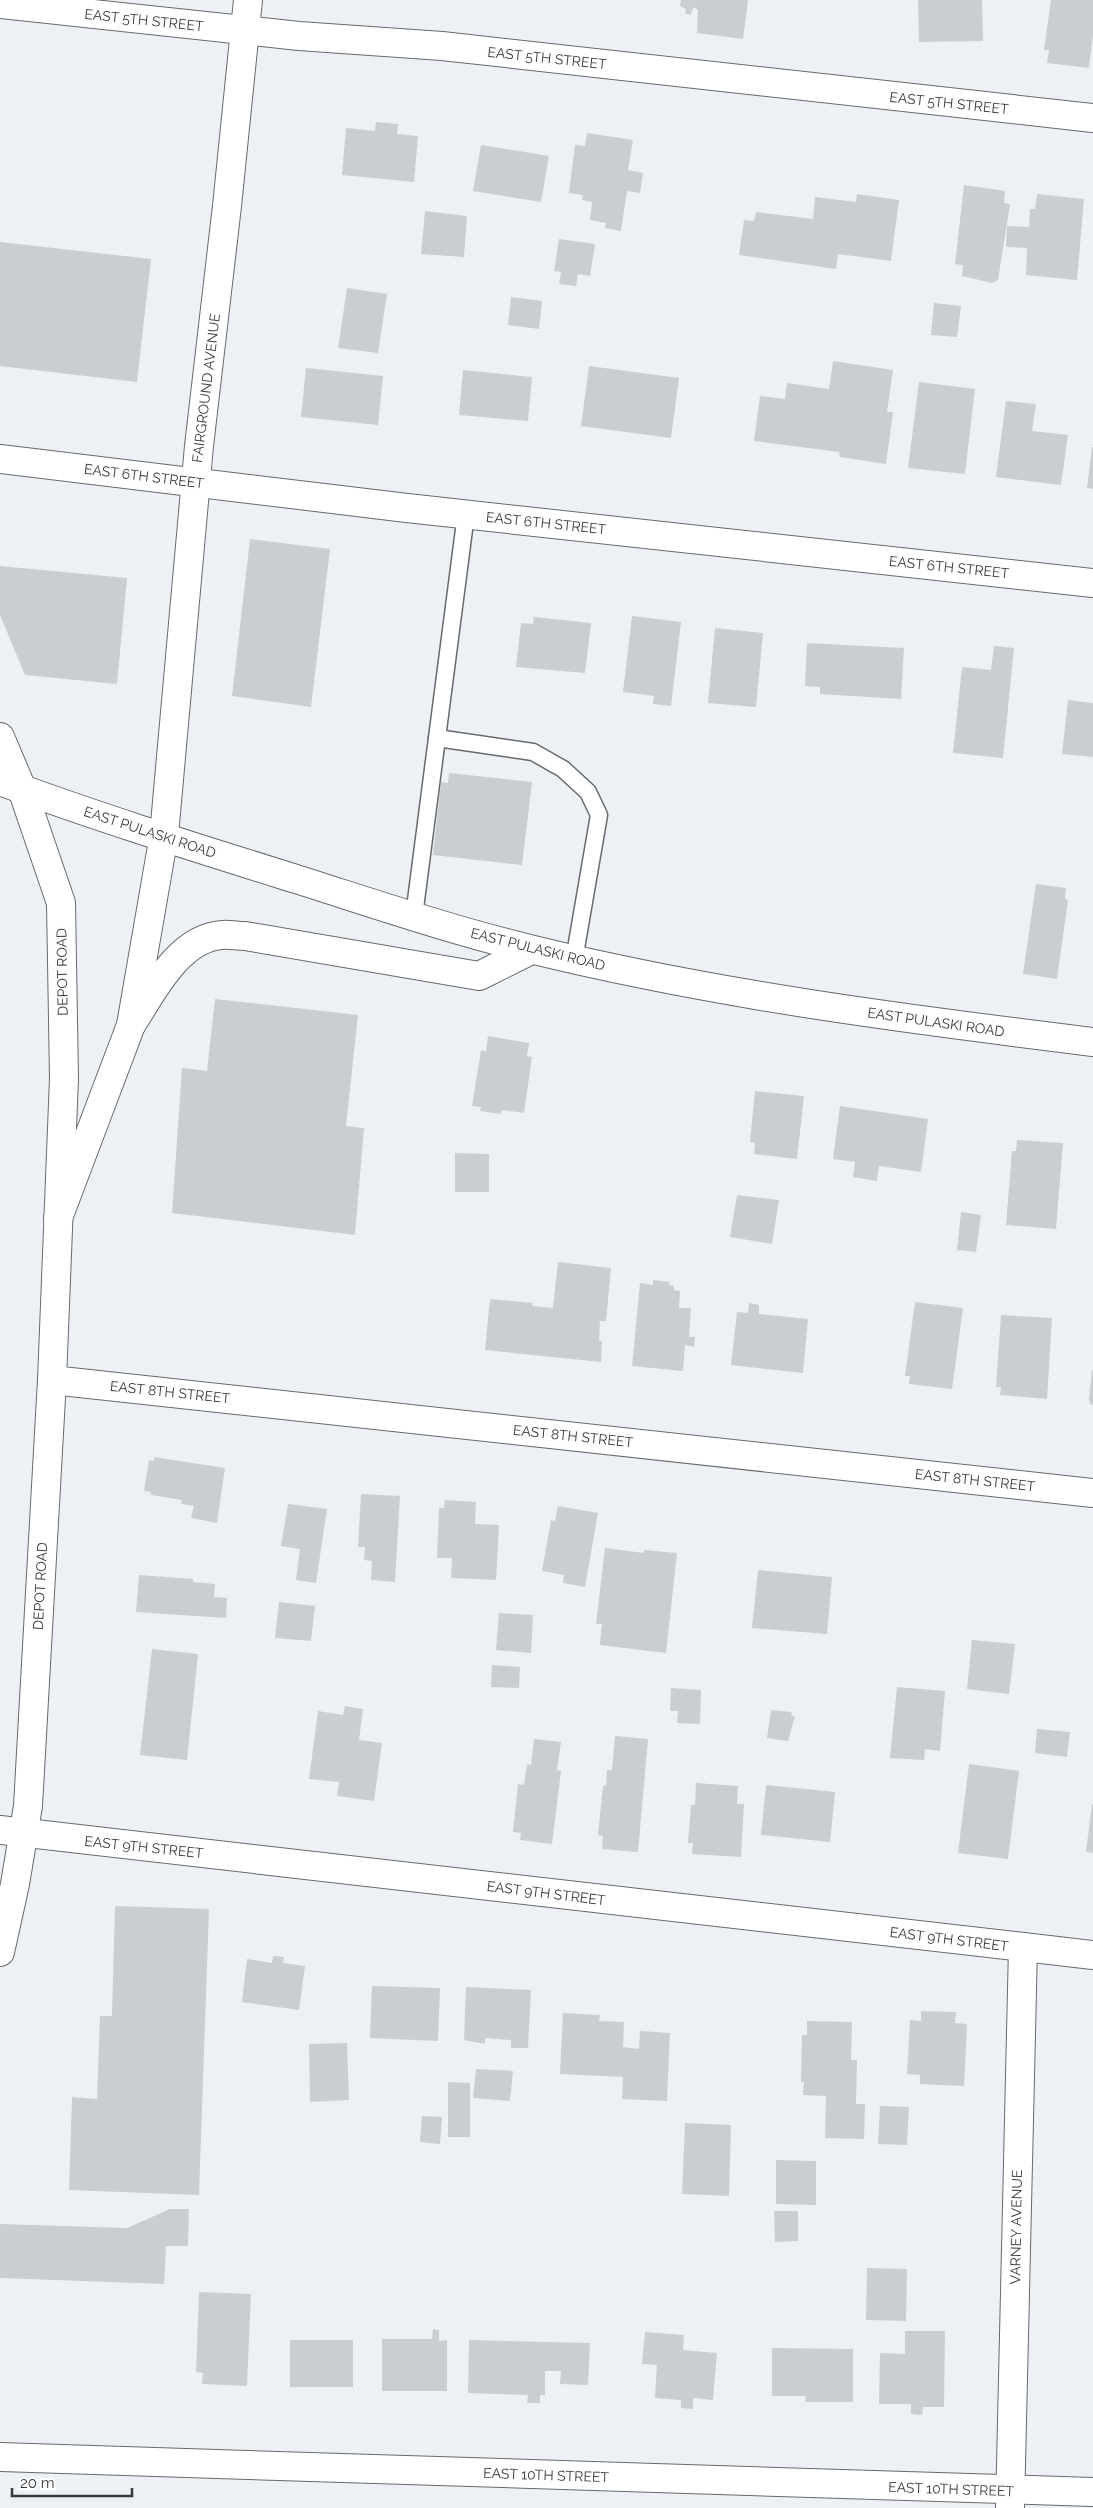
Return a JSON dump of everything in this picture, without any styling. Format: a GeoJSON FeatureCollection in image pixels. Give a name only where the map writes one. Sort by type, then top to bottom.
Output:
{"type":"FeatureCollection","features":[{"type":"Feature","properties":{"kind":"street","name":"FAIRGROUND AVENUE"},"geometry":{"type":"LineString","coordinates":[[164,836],[195,482],[227,206],[248,0]]}},
{"type":"Feature","properties":{"kind":"street","name":"EAST 5TH STREET"},"geometry":{"type":"LineString","coordinates":[[0,4],[245,30],[442,46],[1093,118]]}},
{"type":"Feature","properties":{"kind":"street","name":"EAST 6TH STREET"},"geometry":{"type":"LineString","coordinates":[[0,459],[466,514],[1093,583]]}},
{"type":"Feature","properties":{"kind":"street","name":"DEPOT ROAD"},"geometry":{"type":"LineString","coordinates":[[0,737],[11,785],[61,903],[64,1078],[52,1380],[28,1806],[11,1831],[15,1884],[0,1952]]}},
{"type":"Feature","properties":{"kind":"street","name":"EAST PULASKI ROAD"},"geometry":{"type":"LineString","coordinates":[[11,785],[414,916],[531,950],[744,993],[930,1022],[1093,1042]]}},
{"type":"Feature","properties":{"kind":"street","name":"DEPOT ROAD"},"geometry":{"type":"LineString","coordinates":[[58,1218],[131,1025],[164,836]]}},
{"type":"Feature","properties":{"kind":"street"},"geometry":{"type":"LineString","coordinates":[[131,1025],[177,959],[196,943],[220,935],[245,936],[479,976],[531,950]]}},
{"type":"Feature","properties":{"kind":"street","name":"EAST 8TH STREET"},"geometry":{"type":"LineString","coordinates":[[52,1380],[1093,1493]]}},
{"type":"Feature","properties":{"kind":"street","name":"EAST 9TH STREET"},"geometry":{"type":"LineString","coordinates":[[11,1831],[1093,1954]]}},
{"type":"Feature","properties":{"kind":"street","name":"VARNEY AVENUE"},"geometry":{"type":"LineString","coordinates":[[1010,2499],[1023,1947]]}},
{"type":"Feature","properties":{"kind":"street","name":"EAST 10TH STREET"},"geometry":{"type":"LineString","coordinates":[[0,2457],[1010,2499],[1093,2492]]}},
{"type":"Feature","properties":{"kind":"lane"},"geometry":{"type":"LineString","coordinates":[[414,916],[466,514]]}},
{"type":"Feature","properties":{"kind":"lane"},"geometry":{"type":"LineString","coordinates":[[437,738],[533,752],[563,769],[588,792],[599,815],[574,960]]}},
{"type":"Feature","properties":{"kind":"building"},"geometry":{"type":"Polygon","coordinates":[[[681,0],[748,0],[743,39],[697,33],[698,10],[694,7],[690,15],[685,13],[686,9],[680,6],[681,0]]]}},
{"type":"Feature","properties":{"kind":"building"},"geometry":{"type":"Polygon","coordinates":[[[918,0],[982,0],[983,41],[919,42],[918,0]]]}},
{"type":"Feature","properties":{"kind":"building"},"geometry":{"type":"Polygon","coordinates":[[[1051,0],[1093,0],[1093,35],[1089,68],[1047,63],[1049,50],[1044,50],[1051,0]]]}},
{"type":"Feature","properties":{"kind":"building"},"geometry":{"type":"Polygon","coordinates":[[[376,122],[398,124],[397,134],[418,136],[414,182],[342,175],[346,128],[375,131],[376,122]]]}},
{"type":"Feature","properties":{"kind":"building"},"geometry":{"type":"Polygon","coordinates":[[[587,133],[633,140],[628,170],[643,173],[640,193],[627,191],[621,231],[605,228],[606,223],[590,220],[592,202],[582,200],[583,195],[569,193],[575,145],[585,146],[587,133]]]}},
{"type":"Feature","properties":{"kind":"building"},"geometry":{"type":"Polygon","coordinates":[[[481,145],[549,156],[541,202],[473,191],[481,145]]]}},
{"type":"Feature","properties":{"kind":"building"},"geometry":{"type":"Polygon","coordinates":[[[964,185],[1005,191],[1004,203],[1010,204],[998,280],[992,283],[962,276],[963,265],[955,264],[964,185]]]}},
{"type":"Feature","properties":{"kind":"building"},"geometry":{"type":"Polygon","coordinates":[[[857,194],[899,200],[891,261],[838,254],[836,269],[739,255],[744,220],[754,221],[756,212],[813,219],[815,197],[856,202],[857,194]]]}},
{"type":"Feature","properties":{"kind":"building"},"geometry":{"type":"Polygon","coordinates":[[[1037,194],[1084,199],[1077,280],[1026,275],[1027,248],[1006,247],[1007,226],[1029,227],[1030,209],[1035,209],[1037,194]]]}},
{"type":"Feature","properties":{"kind":"building"},"geometry":{"type":"Polygon","coordinates":[[[425,211],[467,216],[464,257],[421,254],[425,211]]]}},
{"type":"Feature","properties":{"kind":"building"},"geometry":{"type":"Polygon","coordinates":[[[559,239],[595,244],[590,276],[578,274],[576,286],[559,284],[561,272],[554,271],[559,239]]]}},
{"type":"Feature","properties":{"kind":"building"},"geometry":{"type":"Polygon","coordinates":[[[0,242],[151,259],[137,382],[0,366],[0,242]]]}},
{"type":"Feature","properties":{"kind":"building"},"geometry":{"type":"Polygon","coordinates":[[[347,288],[387,294],[378,353],[338,348],[347,288]]]}},
{"type":"Feature","properties":{"kind":"building"},"geometry":{"type":"Polygon","coordinates":[[[511,297],[542,301],[539,329],[508,325],[511,297]]]}},
{"type":"Feature","properties":{"kind":"building"},"geometry":{"type":"Polygon","coordinates":[[[934,303],[961,306],[957,337],[931,335],[934,303]]]}},
{"type":"Feature","properties":{"kind":"building"},"geometry":{"type":"Polygon","coordinates":[[[833,361],[893,370],[887,412],[893,412],[886,464],[840,457],[839,452],[754,441],[760,396],[785,399],[787,383],[829,389],[833,361]]]}},
{"type":"Feature","properties":{"kind":"building"},"geometry":{"type":"Polygon","coordinates":[[[589,366],[679,378],[671,438],[581,426],[589,366]]]}},
{"type":"Feature","properties":{"kind":"building"},"geometry":{"type":"Polygon","coordinates":[[[306,368],[383,376],[378,425],[301,417],[306,368]]]}},
{"type":"Feature","properties":{"kind":"building"},"geometry":{"type":"Polygon","coordinates":[[[463,370],[532,377],[528,421],[459,415],[463,370]]]}},
{"type":"Feature","properties":{"kind":"building"},"geometry":{"type":"Polygon","coordinates":[[[919,382],[975,389],[965,474],[908,468],[919,382]]]}},
{"type":"Feature","properties":{"kind":"building"},"geometry":{"type":"Polygon","coordinates":[[[1006,401],[1036,404],[1032,431],[1068,435],[1061,485],[996,477],[1006,401]]]}},
{"type":"Feature","properties":{"kind":"building"},"geometry":{"type":"Polygon","coordinates":[[[1093,447],[1093,489],[1087,488],[1093,447]]]}},
{"type":"Feature","properties":{"kind":"building"},"geometry":{"type":"Polygon","coordinates":[[[250,539],[330,549],[311,707],[232,696],[250,539]]]}},
{"type":"Feature","properties":{"kind":"building"},"geometry":{"type":"Polygon","coordinates":[[[0,566],[127,578],[117,684],[25,675],[0,615],[0,566]]]}},
{"type":"Feature","properties":{"kind":"building"},"geometry":{"type":"Polygon","coordinates":[[[632,616],[681,622],[671,706],[653,704],[654,696],[623,692],[632,616]]]}},
{"type":"Feature","properties":{"kind":"building"},"geometry":{"type":"Polygon","coordinates":[[[534,617],[591,623],[585,673],[516,667],[521,623],[533,624],[534,617]]]}},
{"type":"Feature","properties":{"kind":"building"},"geometry":{"type":"Polygon","coordinates":[[[715,628],[763,633],[756,707],[708,703],[715,628]]]}},
{"type":"Feature","properties":{"kind":"building"},"geometry":{"type":"Polygon","coordinates":[[[807,643],[904,648],[901,699],[820,694],[820,687],[805,686],[807,643]]]}},
{"type":"Feature","properties":{"kind":"building"},"geometry":{"type":"Polygon","coordinates":[[[994,646],[1014,648],[1003,758],[953,753],[962,667],[991,670],[994,646]]]}},
{"type":"Feature","properties":{"kind":"building"},"geometry":{"type":"Polygon","coordinates":[[[1068,700],[1093,703],[1093,757],[1062,754],[1068,700]]]}},
{"type":"Feature","properties":{"kind":"building"},"geometry":{"type":"Polygon","coordinates":[[[449,773],[532,782],[522,865],[433,855],[441,782],[448,783],[449,773]]]}},
{"type":"Feature","properties":{"kind":"building"},"geometry":{"type":"Polygon","coordinates":[[[1036,884],[1066,888],[1065,899],[1068,900],[1057,979],[1023,974],[1036,884]]]}},
{"type":"Feature","properties":{"kind":"building"},"geometry":{"type":"Polygon","coordinates":[[[215,999],[358,1015],[346,1126],[364,1128],[355,1235],[172,1213],[182,1068],[207,1071],[215,999]]]}},
{"type":"Feature","properties":{"kind":"building"},"geometry":{"type":"Polygon","coordinates":[[[488,1036],[529,1043],[527,1056],[532,1057],[524,1113],[502,1110],[501,1114],[480,1111],[481,1107],[472,1106],[481,1050],[486,1052],[488,1036]]]}},
{"type":"Feature","properties":{"kind":"building"},"geometry":{"type":"Polygon","coordinates":[[[755,1091],[804,1096],[797,1159],[754,1154],[755,1143],[750,1142],[755,1091]]]}},
{"type":"Feature","properties":{"kind":"building"},"geometry":{"type":"Polygon","coordinates":[[[840,1106],[928,1119],[921,1172],[879,1166],[877,1181],[853,1177],[855,1162],[833,1159],[840,1106]]]}},
{"type":"Feature","properties":{"kind":"building"},"geometry":{"type":"Polygon","coordinates":[[[1017,1140],[1063,1143],[1056,1229],[1006,1225],[1012,1151],[1016,1151],[1017,1140]]]}},
{"type":"Feature","properties":{"kind":"building"},"geometry":{"type":"Polygon","coordinates":[[[455,1153],[489,1154],[489,1192],[455,1192],[455,1153]]]}},
{"type":"Feature","properties":{"kind":"building"},"geometry":{"type":"Polygon","coordinates":[[[737,1195],[779,1200],[772,1244],[730,1237],[737,1195]]]}},
{"type":"Feature","properties":{"kind":"building"},"geometry":{"type":"Polygon","coordinates":[[[961,1212],[981,1215],[976,1252],[957,1250],[961,1212]]]}},
{"type":"Feature","properties":{"kind":"building"},"geometry":{"type":"Polygon","coordinates":[[[558,1262],[611,1268],[606,1321],[600,1321],[599,1341],[602,1341],[601,1362],[485,1350],[490,1299],[533,1303],[532,1306],[553,1308],[558,1262]]]}},
{"type":"Feature","properties":{"kind":"building"},"geometry":{"type":"Polygon","coordinates":[[[653,1280],[670,1282],[669,1285],[674,1286],[674,1290],[680,1291],[679,1308],[691,1308],[689,1337],[695,1337],[694,1347],[685,1345],[683,1371],[632,1366],[640,1283],[653,1285],[653,1280]]]}},
{"type":"Feature","properties":{"kind":"building"},"geometry":{"type":"Polygon","coordinates":[[[915,1302],[963,1308],[952,1389],[909,1384],[910,1376],[905,1376],[915,1302]]]}},
{"type":"Feature","properties":{"kind":"building"},"geometry":{"type":"Polygon","coordinates":[[[749,1303],[759,1305],[759,1314],[808,1319],[803,1373],[731,1365],[737,1312],[748,1313],[749,1303]]]}},
{"type":"Feature","properties":{"kind":"building"},"geometry":{"type":"Polygon","coordinates":[[[1001,1315],[1052,1318],[1047,1399],[1000,1395],[1001,1387],[996,1387],[1001,1315]]]}},
{"type":"Feature","properties":{"kind":"building"},"geometry":{"type":"Polygon","coordinates":[[[1092,1370],[1093,1405],[1090,1404],[1089,1399],[1092,1370]]]}},
{"type":"Feature","properties":{"kind":"building"},"geometry":{"type":"Polygon","coordinates":[[[154,1457],[225,1468],[217,1523],[191,1518],[194,1506],[181,1504],[182,1500],[151,1495],[151,1492],[144,1491],[149,1460],[154,1461],[154,1457]]]}},
{"type":"Feature","properties":{"kind":"building"},"geometry":{"type":"Polygon","coordinates":[[[361,1494],[400,1496],[395,1582],[371,1580],[372,1561],[364,1560],[365,1547],[358,1547],[361,1494]]]}},
{"type":"Feature","properties":{"kind":"building"},"geometry":{"type":"Polygon","coordinates":[[[445,1500],[476,1502],[475,1524],[499,1525],[496,1580],[451,1578],[452,1558],[437,1558],[439,1508],[444,1508],[445,1500]]]}},
{"type":"Feature","properties":{"kind":"building"},"geometry":{"type":"Polygon","coordinates":[[[288,1504],[327,1509],[316,1583],[296,1580],[300,1549],[281,1546],[288,1504]]]}},
{"type":"Feature","properties":{"kind":"building"},"geometry":{"type":"Polygon","coordinates":[[[558,1506],[598,1513],[585,1587],[563,1583],[564,1575],[542,1571],[551,1520],[555,1521],[558,1506]]]}},
{"type":"Feature","properties":{"kind":"building"},"geometry":{"type":"Polygon","coordinates":[[[605,1548],[644,1553],[644,1550],[677,1553],[666,1653],[600,1645],[602,1624],[596,1624],[605,1548]]]}},
{"type":"Feature","properties":{"kind":"building"},"geometry":{"type":"Polygon","coordinates":[[[758,1570],[832,1577],[827,1634],[752,1628],[758,1570]]]}},
{"type":"Feature","properties":{"kind":"building"},"geometry":{"type":"Polygon","coordinates":[[[139,1575],[193,1579],[193,1582],[215,1584],[214,1597],[227,1598],[226,1618],[136,1612],[139,1575]]]}},
{"type":"Feature","properties":{"kind":"building"},"geometry":{"type":"Polygon","coordinates":[[[279,1602],[315,1606],[311,1641],[275,1638],[279,1602]]]}},
{"type":"Feature","properties":{"kind":"building"},"geometry":{"type":"Polygon","coordinates":[[[499,1613],[533,1615],[531,1653],[496,1650],[499,1613]]]}},
{"type":"Feature","properties":{"kind":"building"},"geometry":{"type":"Polygon","coordinates":[[[972,1640],[1015,1644],[1009,1694],[967,1689],[972,1640]]]}},
{"type":"Feature","properties":{"kind":"building"},"geometry":{"type":"Polygon","coordinates":[[[152,1649],[198,1654],[187,1760],[140,1755],[152,1649]]]}},
{"type":"Feature","properties":{"kind":"building"},"geometry":{"type":"Polygon","coordinates":[[[492,1665],[520,1667],[519,1688],[491,1687],[492,1665]]]}},
{"type":"Feature","properties":{"kind":"building"},"geometry":{"type":"Polygon","coordinates":[[[897,1687],[945,1691],[940,1751],[925,1749],[924,1760],[890,1758],[897,1687]]]}},
{"type":"Feature","properties":{"kind":"building"},"geometry":{"type":"Polygon","coordinates":[[[671,1688],[701,1690],[700,1724],[677,1723],[678,1711],[670,1711],[671,1688]]]}},
{"type":"Feature","properties":{"kind":"building"},"geometry":{"type":"Polygon","coordinates":[[[345,1706],[363,1709],[359,1740],[382,1743],[374,1801],[337,1796],[339,1782],[309,1779],[318,1711],[343,1715],[345,1706]]]}},
{"type":"Feature","properties":{"kind":"building"},"geometry":{"type":"Polygon","coordinates":[[[771,1710],[792,1712],[791,1716],[795,1716],[788,1741],[767,1738],[771,1710]]]}},
{"type":"Feature","properties":{"kind":"building"},"geometry":{"type":"Polygon","coordinates":[[[1037,1729],[1070,1732],[1067,1757],[1035,1753],[1037,1729]]]}},
{"type":"Feature","properties":{"kind":"building"},"geometry":{"type":"Polygon","coordinates":[[[615,1736],[648,1739],[638,1852],[602,1849],[603,1836],[598,1835],[603,1786],[606,1786],[607,1770],[612,1770],[615,1736]]]}},
{"type":"Feature","properties":{"kind":"building"},"geometry":{"type":"Polygon","coordinates":[[[534,1739],[561,1742],[557,1770],[561,1771],[552,1844],[520,1840],[521,1833],[513,1832],[518,1784],[524,1785],[527,1764],[531,1765],[534,1739]]]}},
{"type":"Feature","properties":{"kind":"building"},"geometry":{"type":"Polygon","coordinates":[[[969,1764],[1019,1771],[1008,1859],[958,1853],[969,1764]]]}},
{"type":"Feature","properties":{"kind":"building"},"geometry":{"type":"Polygon","coordinates":[[[696,1783],[738,1786],[737,1804],[744,1804],[741,1857],[692,1854],[693,1843],[688,1843],[691,1805],[695,1805],[696,1783]]]}},
{"type":"Feature","properties":{"kind":"building"},"geometry":{"type":"Polygon","coordinates":[[[766,1785],[835,1792],[830,1842],[761,1835],[766,1785]]]}},
{"type":"Feature","properties":{"kind":"building"},"geometry":{"type":"Polygon","coordinates":[[[1093,1805],[1093,1853],[1086,1852],[1093,1805]]]}},
{"type":"Feature","properties":{"kind":"building"},"geometry":{"type":"Polygon","coordinates":[[[115,1906],[209,1909],[199,2195],[69,2190],[72,2097],[97,2099],[100,2016],[112,2016],[115,1906]]]}},
{"type":"Feature","properties":{"kind":"building"},"geometry":{"type":"Polygon","coordinates":[[[273,1956],[284,1957],[283,1963],[305,1966],[299,2010],[242,2002],[247,1959],[272,1963],[273,1956]]]}},
{"type":"Feature","properties":{"kind":"building"},"geometry":{"type":"Polygon","coordinates":[[[372,1986],[440,1988],[438,2041],[370,2038],[372,1986]]]}},
{"type":"Feature","properties":{"kind":"building"},"geometry":{"type":"Polygon","coordinates":[[[466,1987],[531,1990],[528,2048],[511,2048],[511,2040],[485,2038],[485,2044],[464,2040],[466,1987]]]}},
{"type":"Feature","properties":{"kind":"building"},"geometry":{"type":"Polygon","coordinates":[[[921,2011],[956,2012],[955,2023],[967,2024],[964,2086],[920,2084],[920,2075],[907,2074],[910,2020],[921,2021],[921,2011]]]}},
{"type":"Feature","properties":{"kind":"building"},"geometry":{"type":"Polygon","coordinates":[[[563,2013],[600,2015],[599,2021],[624,2022],[623,2047],[639,2049],[640,2031],[670,2033],[667,2101],[622,2099],[623,2077],[560,2074],[563,2013]]]}},
{"type":"Feature","properties":{"kind":"building"},"geometry":{"type":"Polygon","coordinates":[[[807,2021],[852,2022],[851,2060],[857,2060],[856,2104],[865,2104],[864,2139],[825,2138],[826,2096],[803,2095],[804,2082],[801,2082],[802,2035],[807,2035],[807,2021]]]}},
{"type":"Feature","properties":{"kind":"building"},"geometry":{"type":"Polygon","coordinates":[[[347,2043],[349,2100],[310,2102],[309,2044],[347,2043]]]}},
{"type":"Feature","properties":{"kind":"building"},"geometry":{"type":"Polygon","coordinates":[[[476,2069],[513,2071],[510,2101],[473,2098],[476,2069]]]}},
{"type":"Feature","properties":{"kind":"building"},"geometry":{"type":"Polygon","coordinates":[[[448,2082],[470,2083],[470,2137],[448,2137],[448,2082]]]}},
{"type":"Feature","properties":{"kind":"building"},"geometry":{"type":"Polygon","coordinates":[[[880,2106],[909,2107],[907,2145],[878,2144],[880,2106]]]}},
{"type":"Feature","properties":{"kind":"building"},"geometry":{"type":"Polygon","coordinates":[[[422,2116],[442,2117],[440,2144],[420,2142],[422,2116]]]}},
{"type":"Feature","properties":{"kind":"building"},"geometry":{"type":"Polygon","coordinates":[[[685,2123],[731,2125],[729,2196],[682,2194],[685,2123]]]}},
{"type":"Feature","properties":{"kind":"building"},"geometry":{"type":"Polygon","coordinates":[[[776,2160],[816,2161],[816,2205],[776,2204],[776,2160]]]}},
{"type":"Feature","properties":{"kind":"building"},"geometry":{"type":"Polygon","coordinates":[[[170,2209],[189,2209],[188,2246],[166,2246],[164,2284],[0,2278],[0,2224],[127,2228],[170,2209]]]}},
{"type":"Feature","properties":{"kind":"building"},"geometry":{"type":"Polygon","coordinates":[[[774,2211],[798,2211],[798,2241],[775,2242],[774,2211]]]}},
{"type":"Feature","properties":{"kind":"building"},"geometry":{"type":"Polygon","coordinates":[[[867,2268],[907,2269],[906,2321],[866,2320],[867,2268]]]}},
{"type":"Feature","properties":{"kind":"building"},"geometry":{"type":"Polygon","coordinates":[[[199,2292],[251,2294],[247,2386],[202,2384],[203,2373],[196,2372],[199,2292]]]}},
{"type":"Feature","properties":{"kind":"building"},"geometry":{"type":"Polygon","coordinates":[[[433,2329],[439,2330],[439,2341],[447,2340],[447,2391],[382,2391],[382,2339],[432,2339],[433,2329]]]}},
{"type":"Feature","properties":{"kind":"building"},"geometry":{"type":"Polygon","coordinates":[[[905,2331],[945,2331],[944,2407],[923,2407],[922,2415],[911,2414],[911,2404],[879,2404],[880,2353],[905,2354],[905,2331]]]}},
{"type":"Feature","properties":{"kind":"building"},"geometry":{"type":"Polygon","coordinates":[[[645,2332],[684,2335],[683,2350],[717,2353],[713,2400],[693,2398],[693,2409],[681,2408],[681,2400],[655,2398],[657,2365],[642,2364],[645,2332]]]}},
{"type":"Feature","properties":{"kind":"building"},"geometry":{"type":"Polygon","coordinates":[[[290,2340],[353,2340],[353,2387],[290,2387],[290,2340]]]}},
{"type":"Feature","properties":{"kind":"building"},"geometry":{"type":"Polygon","coordinates":[[[469,2340],[590,2343],[588,2385],[560,2384],[561,2371],[545,2371],[545,2395],[540,2395],[540,2403],[527,2403],[528,2395],[468,2393],[469,2340]]]}},
{"type":"Feature","properties":{"kind":"building"},"geometry":{"type":"Polygon","coordinates":[[[772,2348],[853,2349],[853,2402],[805,2402],[806,2396],[772,2396],[772,2348]]]}}]}
